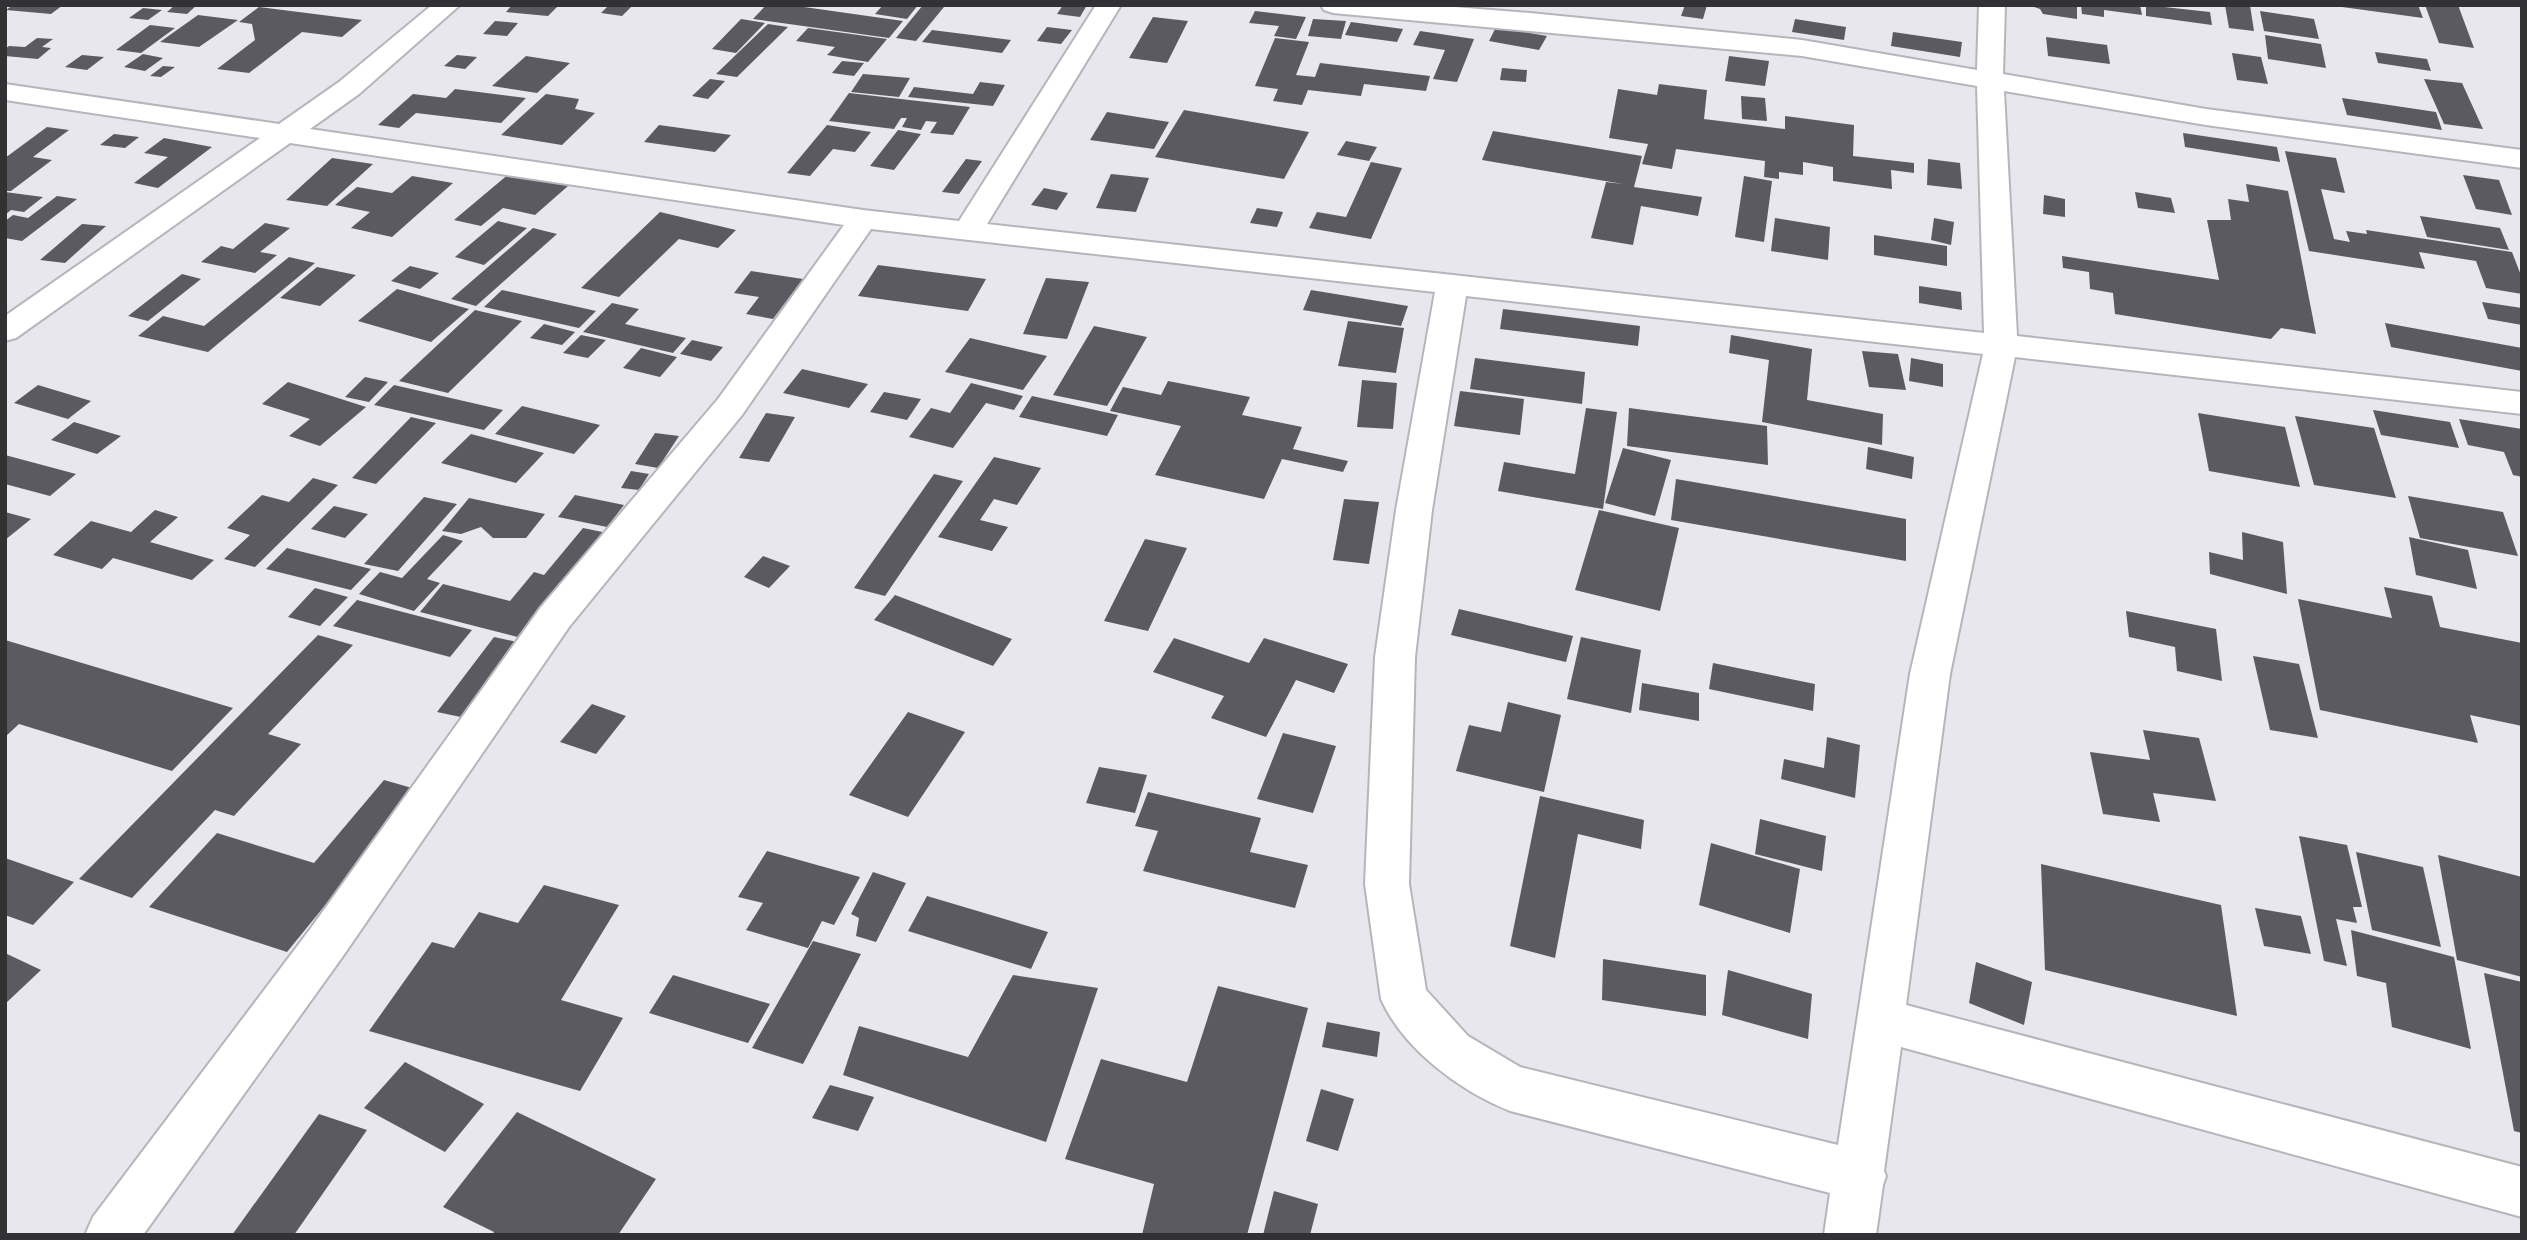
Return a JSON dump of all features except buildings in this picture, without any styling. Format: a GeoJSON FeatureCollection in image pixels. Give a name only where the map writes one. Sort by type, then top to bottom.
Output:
{"type":"FeatureCollection","features":[{"type":"Feature","properties":{"kind":"street"},"geometry":{"type":"LineString","coordinates":[[5,331],[349,88],[448,5]]}},
{"type":"Feature","properties":{"kind":"street"},"geometry":{"type":"LineString","coordinates":[[968,230],[1109,5]]}},
{"type":"Feature","properties":{"kind":"street"},"geometry":{"type":"LineString","coordinates":[[1333,5],[1532,13],[1802,48],[2206,117],[2522,159]]}},
{"type":"Feature","properties":{"kind":"street"},"geometry":{"type":"LineString","coordinates":[[1850,1235],[1861,1176],[1930,674],[2001,344],[1990,79],[1992,5]]}},
{"type":"Feature","properties":{"kind":"street"},"geometry":{"type":"LineString","coordinates":[[5,92],[863,219],[2522,403]]}},
{"type":"Feature","properties":{"kind":"street"},"geometry":{"type":"LineString","coordinates":[[111,1235],[327,942],[555,617],[730,407],[863,219]]}},
{"type":"Feature","properties":{"kind":"street"},"geometry":{"type":"LineString","coordinates":[[1452,284],[1414,510],[1395,657],[1387,884],[1404,999],[1451,1052],[1510,1088],[1861,1176]]}},
{"type":"Feature","properties":{"kind":"street"},"geometry":{"type":"LineString","coordinates":[[1882,1020],[2522,1192]]}}]}
